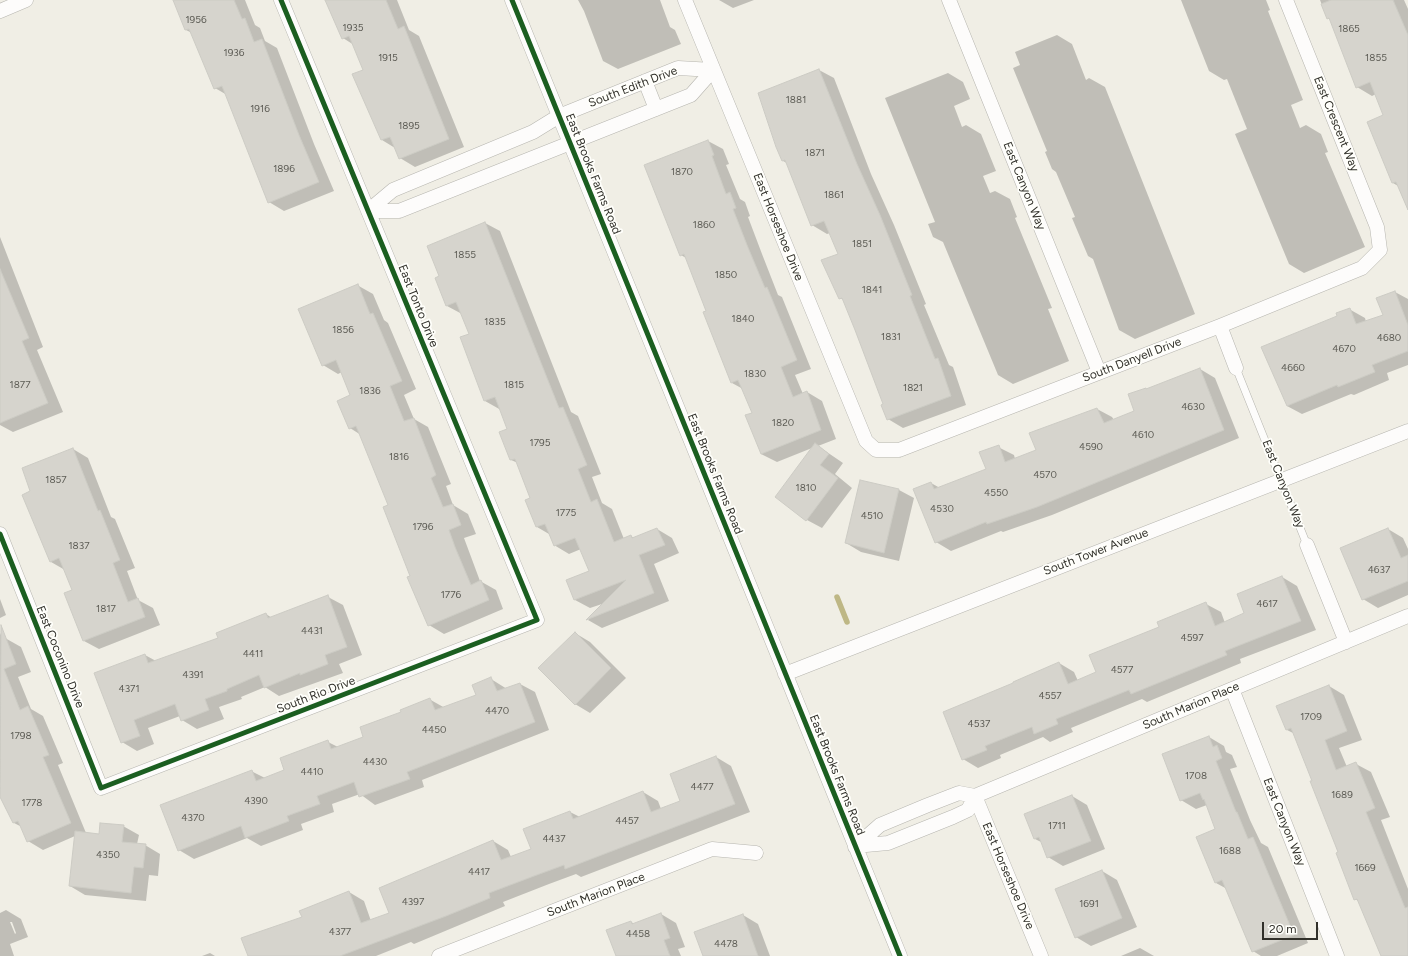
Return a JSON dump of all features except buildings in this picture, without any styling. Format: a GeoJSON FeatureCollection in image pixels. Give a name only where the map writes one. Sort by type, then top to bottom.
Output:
{"type":"FeatureCollection","features":[{"type":"Feature","properties":{"kind":"street"},"geometry":{"type":"LineString","coordinates":[[0,11],[26,0]]}},
{"type":"Feature","properties":{"kind":"street","name":"East Tonto Drive"},"geometry":{"type":"LineString","coordinates":[[281,0],[537,620]]}},
{"type":"Feature","properties":{"kind":"street","name":"East Brooks Farms Road"},"geometry":{"type":"LineString","coordinates":[[512,0],[900,956]]}},
{"type":"Feature","properties":{"kind":"street","name":"East Horseshoe Drive"},"geometry":{"type":"LineString","coordinates":[[685,0],[866,441],[876,450]]}},
{"type":"Feature","properties":{"kind":"street","name":"East Canyon Way"},"geometry":{"type":"LineString","coordinates":[[949,0],[1099,372]]}},
{"type":"Feature","properties":{"kind":"street","name":"East Crescent Way"},"geometry":{"type":"LineString","coordinates":[[1286,0],[1377,227],[1380,250]]}},
{"type":"Feature","properties":{"kind":"street","name":"South Edith Drive"},"geometry":{"type":"LineString","coordinates":[[368,211],[393,190],[533,132],[559,116],[678,68],[713,70]]}},
{"type":"Feature","properties":{"kind":"street"},"geometry":{"type":"LineString","coordinates":[[368,211],[399,211],[569,142],[691,95],[713,70]]}},
{"type":"Feature","properties":{"kind":"street"},"geometry":{"type":"LineString","coordinates":[[645,81],[656,109]]}},
{"type":"Feature","properties":{"kind":"street"},"geometry":{"type":"LineString","coordinates":[[460,162],[468,183]]}},
{"type":"Feature","properties":{"kind":"street","name":"South Danyell Drive"},"geometry":{"type":"LineString","coordinates":[[876,450],[899,450],[1220,326],[1362,268],[1380,250]]}},
{"type":"Feature","properties":{"kind":"street","name":"East Canyon Way"},"geometry":{"type":"LineString","coordinates":[[1220,326],[1236,368]]}},
{"type":"Feature","properties":{"kind":"street","name":"South Tower Avenue"},"geometry":{"type":"LineString","coordinates":[[785,674],[1408,431]]}},
{"type":"Feature","properties":{"kind":"street","name":"East Coconino Drive"},"geometry":{"type":"LineString","coordinates":[[0,534],[101,788]]}},
{"type":"Feature","properties":{"kind":"street","name":"East Canyon Way"},"geometry":{"type":"LineString","coordinates":[[1307,544],[1346,642]]}},
{"type":"Feature","properties":{"kind":"street","name":"South Marion Place"},"geometry":{"type":"LineString","coordinates":[[855,846],[880,826],[928,805],[959,793],[975,796],[1408,616]]}},
{"type":"Feature","properties":{"kind":"street","name":"South Rio Drive"},"geometry":{"type":"LineString","coordinates":[[101,788],[537,620]]}},
{"type":"Feature","properties":{"kind":"street","name":"East Canyon Way"},"geometry":{"type":"LineString","coordinates":[[1232,689],[1337,956]]}},
{"type":"Feature","properties":{"kind":"street"},"geometry":{"type":"LineString","coordinates":[[855,846],[888,843],[937,824],[968,810],[975,796]]}},
{"type":"Feature","properties":{"kind":"street","name":"East Horseshoe Drive"},"geometry":{"type":"LineString","coordinates":[[975,796],[1041,956]]}},
{"type":"Feature","properties":{"kind":"street"},"geometry":{"type":"LineString","coordinates":[[928,805],[937,824]]}},
{"type":"Feature","properties":{"kind":"street","name":"South Marion Place"},"geometry":{"type":"LineString","coordinates":[[439,956],[460,952],[712,849],[756,853]]}},
{"type":"Feature","properties":{"kind":"lane","name":"East Canyon Way"},"geometry":{"type":"LineString","coordinates":[[1236,368],[1307,544]]}},
{"type":"Feature","properties":{"kind":"waterway"},"geometry":{"type":"LineString","coordinates":[[837,597],[847,622]]}},
{"type":"Feature","properties":{"kind":"cycle path"},"geometry":{"type":"LineString","coordinates":[[0,534],[101,788],[537,620],[281,0]]}},
{"type":"Feature","properties":{"kind":"cycle path"},"geometry":{"type":"LineString","coordinates":[[512,0],[900,956]]}}]}
